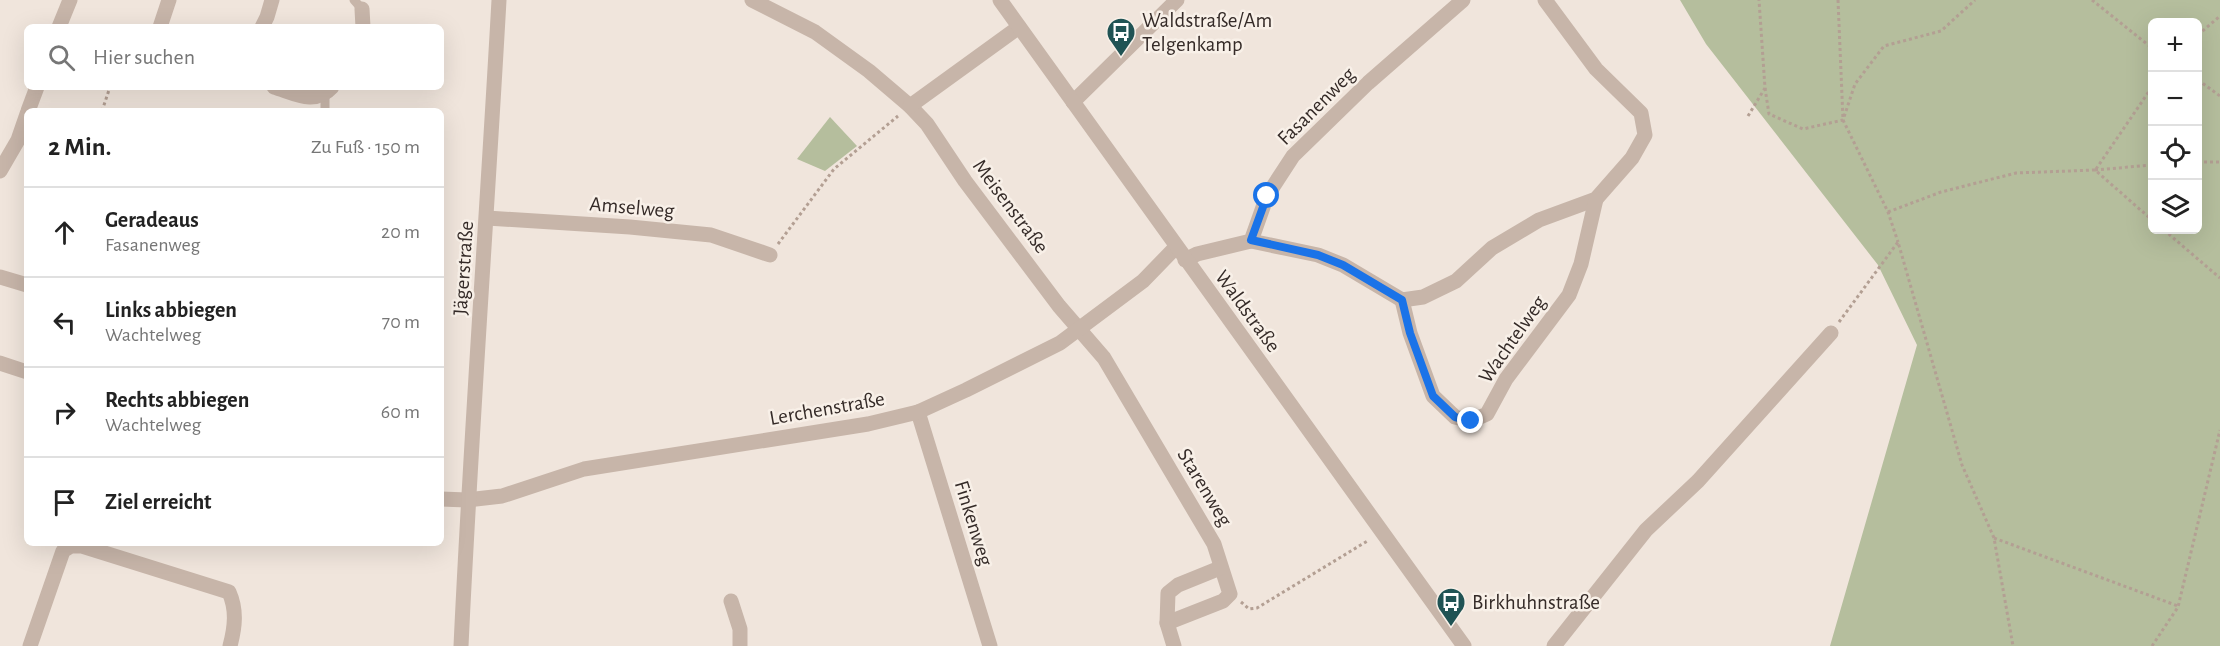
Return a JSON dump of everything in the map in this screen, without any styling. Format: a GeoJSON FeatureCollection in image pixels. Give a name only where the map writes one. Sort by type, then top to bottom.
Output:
{"type":"FeatureCollection","features":[{"type":"Feature","properties":{"kind":"street"},"geometry":{"type":"LineString","coordinates":[[64,24],[70,0]]}},
{"type":"Feature","properties":{"kind":"street"},"geometry":{"type":"LineString","coordinates":[[161,24],[169,0]]}},
{"type":"Feature","properties":{"kind":"street"},"geometry":{"type":"LineString","coordinates":[[264,24],[272,0]]}},
{"type":"Feature","properties":{"kind":"street","name":"Jägerstraße"},"geometry":{"type":"LineString","coordinates":[[461,646],[467,500],[487,218],[499,0]]}},
{"type":"Feature","properties":{"kind":"street","name":"Meisenstraße"},"geometry":{"type":"LineString","coordinates":[[753,0],[815,32],[869,71],[910,106],[927,124],[965,181],[1059,306],[1080,330]]}},
{"type":"Feature","properties":{"kind":"street","name":"Waldstraße"},"geometry":{"type":"LineString","coordinates":[[1000,0],[1464,646]]}},
{"type":"Feature","properties":{"kind":"street"},"geometry":{"type":"LineString","coordinates":[[1073,102],[1177,0]]}},
{"type":"Feature","properties":{"kind":"street","name":"Fasanenweg"},"geometry":{"type":"LineString","coordinates":[[1251,240],[1267,196],[1293,156],[1368,83],[1463,0]]}},
{"type":"Feature","properties":{"kind":"street","name":"Wachtelweg"},"geometry":{"type":"LineString","coordinates":[[1545,0],[1596,69],[1641,113],[1645,135],[1632,158],[1596,199],[1581,264],[1569,295],[1506,380],[1487,414],[1471,421],[1455,417],[1433,396],[1410,333],[1402,300],[1423,297],[1456,281],[1492,248],[1539,220],[1596,199]]}},
{"type":"Feature","properties":{"kind":"street"},"geometry":{"type":"LineString","coordinates":[[358,4],[362,24]]}},
{"type":"Feature","properties":{"kind":"street"},"geometry":{"type":"LineString","coordinates":[[910,106],[1019,27]]}},
{"type":"Feature","properties":{"kind":"street"},"geometry":{"type":"LineString","coordinates":[[30,108],[36,90]]}},
{"type":"Feature","properties":{"kind":"street"},"geometry":{"type":"LineString","coordinates":[[284,90],[309,98],[329,91]]}},
{"type":"Feature","properties":{"kind":"street"},"geometry":{"type":"LineString","coordinates":[[0,171],[18,140],[24,124]]}},
{"type":"Feature","properties":{"kind":"street","name":"Amselweg"},"geometry":{"type":"LineString","coordinates":[[487,218],[630,227],[711,235],[770,255]]}},
{"type":"Feature","properties":{"kind":"street"},"geometry":{"type":"LineString","coordinates":[[1185,260],[1197,254],[1251,240],[1289,248],[1335,262],[1402,300]]}},
{"type":"Feature","properties":{"kind":"street","name":"Lerchenstraße"},"geometry":{"type":"LineString","coordinates":[[444,499],[467,500],[502,496],[584,470],[868,423],[918,412],[1060,343],[1143,281],[1176,247]]}},
{"type":"Feature","properties":{"kind":"street"},"geometry":{"type":"LineString","coordinates":[[0,277],[24,284]]}},
{"type":"Feature","properties":{"kind":"street","name":"Starenweg"},"geometry":{"type":"LineString","coordinates":[[1080,330],[1104,358],[1214,544],[1230,594]]}},
{"type":"Feature","properties":{"kind":"street"},"geometry":{"type":"LineString","coordinates":[[1554,646],[1646,530],[1698,481],[1831,333]]}},
{"type":"Feature","properties":{"kind":"street"},"geometry":{"type":"LineString","coordinates":[[0,363],[24,371]]}},
{"type":"Feature","properties":{"kind":"street","name":"Finkenweg"},"geometry":{"type":"LineString","coordinates":[[918,412],[990,646]]}},
{"type":"Feature","properties":{"kind":"street"},"geometry":{"type":"LineString","coordinates":[[30,646],[63,552],[71,546],[82,546],[229,592],[235,605],[234,631],[230,646]]}},
{"type":"Feature","properties":{"kind":"street"},"geometry":{"type":"LineString","coordinates":[[1174,646],[1167,623],[1168,593],[1178,585],[1220,568]]}},
{"type":"Feature","properties":{"kind":"street"},"geometry":{"type":"LineString","coordinates":[[1167,623],[1223,601],[1230,594]]}},
{"type":"Feature","properties":{"kind":"street"},"geometry":{"type":"LineString","coordinates":[[731,601],[740,629],[740,646]]}},
{"type":"Feature","properties":{"kind":"lane"},"geometry":{"type":"LineString","coordinates":[[326,108],[329,91]]}},
{"type":"Feature","properties":{"kind":"path"},"geometry":{"type":"LineString","coordinates":[[1759,0],[1768,114],[1803,129],[1843,120]]}},
{"type":"Feature","properties":{"kind":"path"},"geometry":{"type":"LineString","coordinates":[[1838,0],[1843,120],[1888,212],[1962,465],[1994,538],[2013,646]]}},
{"type":"Feature","properties":{"kind":"path"},"geometry":{"type":"LineString","coordinates":[[1843,120],[1855,84],[1884,46],[1941,31],[1975,0]]}},
{"type":"Feature","properties":{"kind":"path"},"geometry":{"type":"LineString","coordinates":[[2092,0],[2148,45]]}},
{"type":"Feature","properties":{"kind":"path"},"geometry":{"type":"LineString","coordinates":[[2202,32],[2220,16]]}},
{"type":"Feature","properties":{"kind":"path"},"geometry":{"type":"LineString","coordinates":[[2202,83],[2220,96]]}},
{"type":"Feature","properties":{"kind":"path"},"geometry":{"type":"LineString","coordinates":[[1748,116],[1765,88]]}},
{"type":"Feature","properties":{"kind":"path"},"geometry":{"type":"LineString","coordinates":[[103,108],[109,90]]}},
{"type":"Feature","properties":{"kind":"path"},"geometry":{"type":"LineString","coordinates":[[2095,170],[2148,93]]}},
{"type":"Feature","properties":{"kind":"path"},"geometry":{"type":"LineString","coordinates":[[770,255],[834,169],[910,106]]}},
{"type":"Feature","properties":{"kind":"path"},"geometry":{"type":"LineString","coordinates":[[2202,162],[2220,162]]}},
{"type":"Feature","properties":{"kind":"path"},"geometry":{"type":"LineString","coordinates":[[1888,212],[1941,192],[2016,173],[2148,165]]}},
{"type":"Feature","properties":{"kind":"path"},"geometry":{"type":"LineString","coordinates":[[2095,170],[2148,216]]}},
{"type":"Feature","properties":{"kind":"path"},"geometry":{"type":"LineString","coordinates":[[2169,234],[2220,278]]}},
{"type":"Feature","properties":{"kind":"path"},"geometry":{"type":"LineString","coordinates":[[1831,333],[1898,242]]}},
{"type":"Feature","properties":{"kind":"path"},"geometry":{"type":"LineString","coordinates":[[2152,646],[2178,607],[2220,430]]}},
{"type":"Feature","properties":{"kind":"path"},"geometry":{"type":"LineString","coordinates":[[1230,594],[1249,609],[1257,608],[1382,531]]}},
{"type":"Feature","properties":{"kind":"path"},"geometry":{"type":"LineString","coordinates":[[1994,538],[2178,607]]}},
{"type":"Feature","properties":{"kind":"green space"},"geometry":{"type":"Polygon","coordinates":[[[1680,0],[2220,0],[2220,646],[1830,646],[1917,345],[1878,265],[1706,44],[1680,0]]]}},
{"type":"Feature","properties":{"kind":"green space"},"geometry":{"type":"Polygon","coordinates":[[[830,117],[857,146],[825,171],[797,159],[830,117]]]}},
{"type":"Feature","properties":{"kind":"place","name":"Waldstraße/Am Telgenkamp"},"geometry":{"type":"Point","coordinates":[1121,58]}},
{"type":"Feature","properties":{"kind":"place","name":"Birkhuhnstraße"},"geometry":{"type":"Point","coordinates":[1451,628]}},
{"type":"Feature","properties":{"kind":"route"},"geometry":{"type":"LineString","coordinates":[[1267,196],[1251,240],[1318,255],[1343,265],[1402,300],[1410,333],[1433,396],[1455,417],[1471,421]]}}]}
